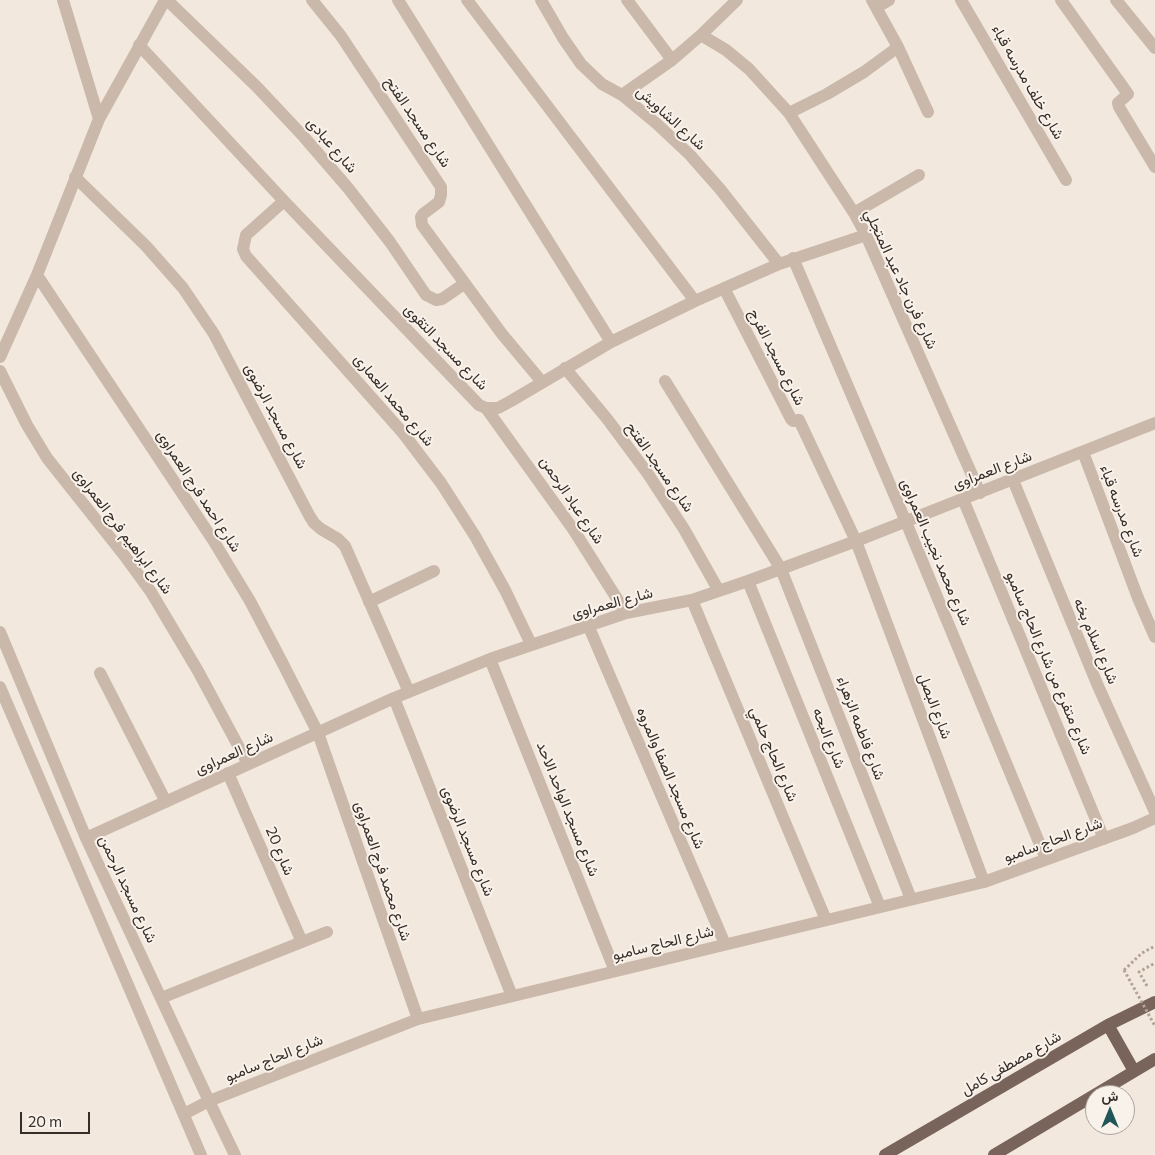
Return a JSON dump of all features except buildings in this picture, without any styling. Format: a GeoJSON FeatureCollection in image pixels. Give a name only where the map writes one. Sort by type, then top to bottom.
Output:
{"type":"FeatureCollection","features":[{"type":"Feature","properties":{"kind":"main road","name":"شارع مصطفى كامل"},"geometry":{"type":"LineString","coordinates":[[885,1155],[1108,1025],[1155,1002]]}},
{"type":"Feature","properties":{"kind":"main road"},"geometry":{"type":"LineString","coordinates":[[1108,1025],[1134,1071]]}},
{"type":"Feature","properties":{"kind":"main road"},"geometry":{"type":"LineString","coordinates":[[994,1155],[1155,1059]]}},
{"type":"Feature","properties":{"kind":"street"},"geometry":{"type":"LineString","coordinates":[[63,0],[99,119]]}},
{"type":"Feature","properties":{"kind":"street"},"geometry":{"type":"LineString","coordinates":[[0,357],[37,275],[99,119],[166,0]]}},
{"type":"Feature","properties":{"kind":"street","name":"شارع عبادى"},"geometry":{"type":"LineString","coordinates":[[166,0],[257,87],[304,136],[390,242],[426,295],[436,300],[442,299],[464,284]]}},
{"type":"Feature","properties":{"kind":"street","name":"شارع مسجد الفتح"},"geometry":{"type":"LineString","coordinates":[[312,0],[342,36],[441,187],[439,202],[424,214],[421,222],[464,284],[542,382]]}},
{"type":"Feature","properties":{"kind":"street"},"geometry":{"type":"LineString","coordinates":[[398,0],[611,342]]}},
{"type":"Feature","properties":{"kind":"street"},"geometry":{"type":"LineString","coordinates":[[467,0],[695,301]]}},
{"type":"Feature","properties":{"kind":"street","name":"شارع الشاويش"},"geometry":{"type":"LineString","coordinates":[[541,0],[581,64],[602,84],[622,95],[657,124],[690,155],[720,188],[779,264]]}},
{"type":"Feature","properties":{"kind":"street"},"geometry":{"type":"LineString","coordinates":[[627,0],[672,60]]}},
{"type":"Feature","properties":{"kind":"street"},"geometry":{"type":"LineString","coordinates":[[622,95],[672,60],[737,0]]}},
{"type":"Feature","properties":{"kind":"street"},"geometry":{"type":"LineString","coordinates":[[889,0],[874,4],[898,47],[928,112]]}},
{"type":"Feature","properties":{"kind":"street","name":"شارع خلف مدرسه قباء"},"geometry":{"type":"LineString","coordinates":[[961,0],[1066,180]]}},
{"type":"Feature","properties":{"kind":"street"},"geometry":{"type":"LineString","coordinates":[[1062,0],[1128,94],[1118,105],[1155,167]]}},
{"type":"Feature","properties":{"kind":"street"},"geometry":{"type":"LineString","coordinates":[[1116,0],[1155,48]]}},
{"type":"Feature","properties":{"kind":"street","name":"شارع فرن جاد عبد المتجلي"},"geometry":{"type":"LineString","coordinates":[[701,35],[726,50],[749,69],[789,113],[854,213],[866,235],[980,493]]}},
{"type":"Feature","properties":{"kind":"street","name":"شارع مسجد التقوى"},"geometry":{"type":"LineString","coordinates":[[139,45],[284,201],[479,405],[486,408],[498,408],[611,342],[695,301],[793,258],[866,235]]}},
{"type":"Feature","properties":{"kind":"street"},"geometry":{"type":"LineString","coordinates":[[789,113],[864,72],[898,47]]}},
{"type":"Feature","properties":{"kind":"street"},"geometry":{"type":"LineString","coordinates":[[854,213],[919,174]]}},
{"type":"Feature","properties":{"kind":"street","name":"شارع مسجد الرضوى"},"geometry":{"type":"LineString","coordinates":[[75,177],[146,246],[183,288],[214,334],[309,516],[321,529],[346,546],[410,692]]}},
{"type":"Feature","properties":{"kind":"street","name":"شارع محمد العمارى"},"geometry":{"type":"LineString","coordinates":[[284,201],[246,235],[243,249],[246,256],[404,433],[441,483],[479,543],[505,590],[531,644]]}},
{"type":"Feature","properties":{"kind":"street","name":"شارع محمد نجيب العمراوى"},"geometry":{"type":"LineString","coordinates":[[793,258],[906,522],[1046,859]]}},
{"type":"Feature","properties":{"kind":"street","name":"شارع احمد فرج العمراوى"},"geometry":{"type":"LineString","coordinates":[[37,275],[213,540],[250,601],[318,733]]}},
{"type":"Feature","properties":{"kind":"street","name":"شارع مسجد الفرج"},"geometry":{"type":"LineString","coordinates":[[724,288],[791,419],[793,421],[799,420],[856,541]]}},
{"type":"Feature","properties":{"kind":"street","name":"شارع مسجد الفتح"},"geometry":{"type":"LineString","coordinates":[[565,368],[608,420],[648,474],[684,529],[719,591]]}},
{"type":"Feature","properties":{"kind":"street","name":"شارع ابراهيم فرج العمراوى"},"geometry":{"type":"LineString","coordinates":[[0,371],[27,425],[47,458],[124,555],[160,608],[198,671],[248,764]]}},
{"type":"Feature","properties":{"kind":"street","name":"شارع فاطمه الزهراء"},"geometry":{"type":"LineString","coordinates":[[665,381],[781,569],[911,899]]}},
{"type":"Feature","properties":{"kind":"street","name":"شارع عباد الرحمن"},"geometry":{"type":"LineString","coordinates":[[486,408],[573,529],[626,613]]}},
{"type":"Feature","properties":{"kind":"street","name":"شارع العمراوى"},"geometry":{"type":"LineString","coordinates":[[86,838],[394,698],[490,659],[626,613],[692,600],[748,581],[906,522],[1155,423]]}},
{"type":"Feature","properties":{"kind":"street","name":"شارع مدرسه قباء"},"geometry":{"type":"LineString","coordinates":[[1083,452],[1138,598],[1155,637]]}},
{"type":"Feature","properties":{"kind":"street","name":"شارع اسلام بخه"},"geometry":{"type":"LineString","coordinates":[[1013,480],[1090,669],[1155,812]]}},
{"type":"Feature","properties":{"kind":"street","name":"شارع متفرع من شارع الحاج سامبو"},"geometry":{"type":"LineString","coordinates":[[964,499],[1104,838]]}},
{"type":"Feature","properties":{"kind":"street","name":"شارع البصل"},"geometry":{"type":"LineString","coordinates":[[856,541],[984,882]]}},
{"type":"Feature","properties":{"kind":"street"},"geometry":{"type":"LineString","coordinates":[[370,602],[434,571]]}},
{"type":"Feature","properties":{"kind":"street","name":"شارع البحه"},"geometry":{"type":"LineString","coordinates":[[748,581],[880,907]]}},
{"type":"Feature","properties":{"kind":"street","name":"شارع الحاج حلمي"},"geometry":{"type":"LineString","coordinates":[[692,600],[826,920]]}},
{"type":"Feature","properties":{"kind":"street","name":"شارع مسجد الصفا والمروه"},"geometry":{"type":"LineString","coordinates":[[588,625],[725,944]]}},
{"type":"Feature","properties":{"kind":"street","name":"شارع مسجد الرحمن"},"geometry":{"type":"LineString","coordinates":[[0,632],[86,838],[235,1155]]}},
{"type":"Feature","properties":{"kind":"street","name":"شارع مسجد الواحد الاحد"},"geometry":{"type":"LineString","coordinates":[[490,659],[615,971]]}},
{"type":"Feature","properties":{"kind":"street"},"geometry":{"type":"LineString","coordinates":[[100,673],[166,802]]}},
{"type":"Feature","properties":{"kind":"street"},"geometry":{"type":"LineString","coordinates":[[0,687],[201,1155]]}},
{"type":"Feature","properties":{"kind":"street","name":"شارع مسجد الرضوى"},"geometry":{"type":"LineString","coordinates":[[394,698],[512,996]]}},
{"type":"Feature","properties":{"kind":"street","name":"شارع محمد فرج العمراوى"},"geometry":{"type":"LineString","coordinates":[[318,733],[418,1019]]}},
{"type":"Feature","properties":{"kind":"street","name":"شارع 20"},"geometry":{"type":"LineString","coordinates":[[228,773],[302,942]]}},
{"type":"Feature","properties":{"kind":"street","name":"شارع الحاج سامبو"},"geometry":{"type":"LineString","coordinates":[[184,1114],[209,1102],[418,1019],[984,882],[1155,818]]}},
{"type":"Feature","properties":{"kind":"street"},"geometry":{"type":"LineString","coordinates":[[161,998],[328,932]]}},
{"type":"Feature","properties":{"kind":"path"},"geometry":{"type":"LineString","coordinates":[[1155,946],[1142,952],[1124,970],[1155,1026]]}},
{"type":"Feature","properties":{"kind":"path"},"geometry":{"type":"LineString","coordinates":[[1139,972],[1155,963]]}}]}
